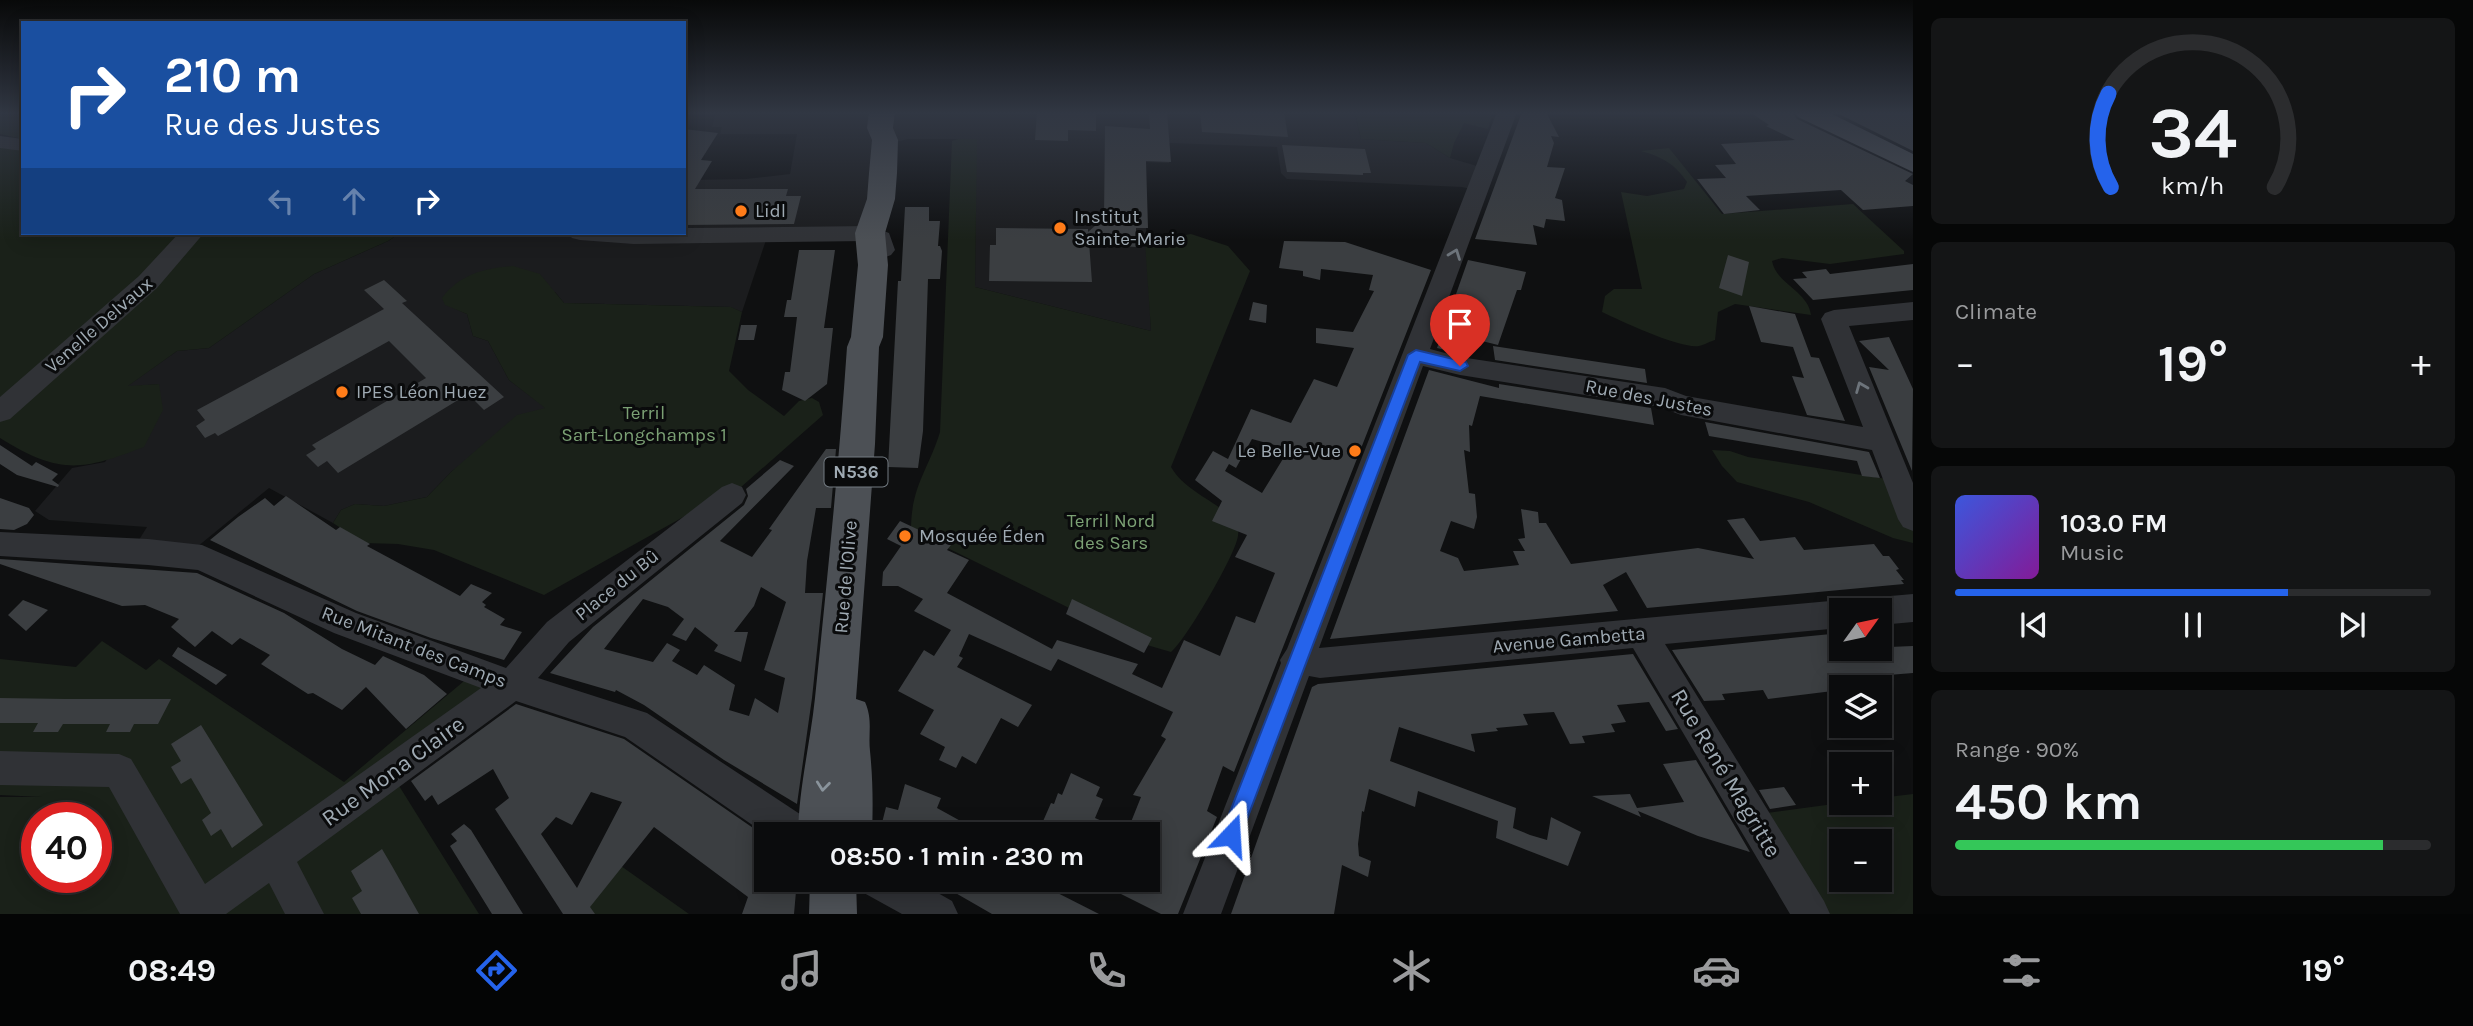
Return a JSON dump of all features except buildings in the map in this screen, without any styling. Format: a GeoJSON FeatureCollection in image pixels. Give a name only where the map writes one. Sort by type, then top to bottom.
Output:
{"type":"FeatureCollection","features":[{"type":"Feature","properties":{"kind":"main road","name":"Rue de l'Olive"},"geometry":{"type":"LineString","coordinates":[[850,822],[852,773],[848,749],[867,455],[876,248],[884,155]]}},
{"type":"Feature","properties":{"kind":"main road","name":"Rue de l'Olive"},"geometry":{"type":"LineString","coordinates":[[876,248],[890,253],[891,222],[887,208],[891,155]]}},
{"type":"Feature","properties":{"kind":"main road"},"geometry":{"type":"LineString","coordinates":[[1894,155],[1913,164]]}},
{"type":"Feature","properties":{"kind":"main road","name":"Rue de l'Olive"},"geometry":{"type":"LineString","coordinates":[[821,822],[828,748],[832,736],[858,444],[863,347],[867,337],[876,248]]}},
{"type":"Feature","properties":{"kind":"main road"},"geometry":{"type":"LineString","coordinates":[[816,914],[817,892]]}},
{"type":"Feature","properties":{"kind":"main road"},"geometry":{"type":"LineString","coordinates":[[833,892],[833,914]]}},
{"type":"Feature","properties":{"kind":"main road"},"geometry":{"type":"LineString","coordinates":[[843,914],[845,892]]}},
{"type":"Feature","properties":{"kind":"street"},"geometry":{"type":"LineString","coordinates":[[1202,914],[1296,660],[1416,355],[1491,155]]}},
{"type":"Feature","properties":{"kind":"street","name":"Venelle Delvaux"},"geometry":{"type":"LineString","coordinates":[[0,412],[148,282],[190,235]]}},
{"type":"Feature","properties":{"kind":"street"},"geometry":{"type":"LineString","coordinates":[[616,235],[876,248]]}},
{"type":"Feature","properties":{"kind":"street"},"geometry":{"type":"LineString","coordinates":[[1913,311],[1834,319],[1913,519]]}},
{"type":"Feature","properties":{"kind":"street","name":"Rue des Justes"},"geometry":{"type":"LineString","coordinates":[[1416,355],[1460,366],[1665,398],[1681,405],[1882,441]]}},
{"type":"Feature","properties":{"kind":"street","name":"Place du Bû"},"geometry":{"type":"LineString","coordinates":[[512,685],[558,632],[732,495]]}},
{"type":"Feature","properties":{"kind":"street","name":"Rue Mitant des Camps"},"geometry":{"type":"LineString","coordinates":[[0,544],[148,552],[202,558],[345,623],[512,685],[635,724],[780,822]]}},
{"type":"Feature","properties":{"kind":"street"},"geometry":{"type":"LineString","coordinates":[[1892,610],[1913,608]]}},
{"type":"Feature","properties":{"kind":"street","name":"Avenue Gambetta"},"geometry":{"type":"LineString","coordinates":[[1296,660],[1320,663],[1829,615]]}},
{"type":"Feature","properties":{"kind":"street","name":"Rue René Magritte"},"geometry":{"type":"LineString","coordinates":[[1641,633],[1811,914]]}},
{"type":"Feature","properties":{"kind":"street","name":"Rue Mona Claire"},"geometry":{"type":"LineString","coordinates":[[0,768],[120,771],[199,911],[512,685]]}},
{"type":"Feature","properties":{"kind":"street"},"geometry":{"type":"LineString","coordinates":[[275,857],[306,914]]}},
{"type":"Feature","properties":{"kind":"street"},"geometry":{"type":"LineString","coordinates":[[899,892],[939,914]]}},
{"type":"Feature","properties":{"kind":"shaded area"},"geometry":{"type":"Polygon","coordinates":[[[793,155],[873,155],[865,227],[686,228],[686,180],[746,179],[790,174],[793,155]]]}},
{"type":"Feature","properties":{"kind":"shaded area","name":"Institut Sainte-Marie"},"geometry":{"type":"Polygon","coordinates":[[[976,155],[1169,155],[1169,163],[1143,162],[1151,331],[975,287],[976,155]]]}},
{"type":"Feature","properties":{"kind":"shaded area","name":"Institut Sainte-Marie"},"geometry":{"type":"Polygon","coordinates":[[[1278,155],[1445,155],[1487,169],[1479,191],[1462,187],[1287,179],[1281,173],[1278,155]]]}},
{"type":"Feature","properties":{"kind":"shaded area","name":"IPES Léon Huez"},"geometry":{"type":"Polygon","coordinates":[[[768,234],[742,312],[730,307],[564,303],[555,292],[456,309],[467,314],[473,336],[488,341],[509,380],[546,408],[452,471],[427,497],[384,506],[355,504],[341,510],[333,523],[269,488],[186,556],[132,551],[147,527],[49,520],[35,511],[72,468],[105,462],[159,384],[126,387],[177,351],[209,348],[314,274],[397,235],[768,234]]]}},
{"type":"Feature","properties":{"kind":"green space"},"geometry":{"type":"Polygon","coordinates":[[[0,155],[21,155],[21,235],[397,235],[314,274],[209,348],[177,351],[128,386],[159,384],[163,410],[144,447],[103,461],[71,465],[39,458],[0,438],[0,155]]]}},
{"type":"Feature","properties":{"kind":"green space","name":"Terril Nord des Sars"},"geometry":{"type":"Polygon","coordinates":[[[951,155],[977,155],[975,287],[1151,331],[1145,242],[1191,234],[1228,246],[1250,271],[1171,467],[1185,484],[1222,509],[1238,524],[1238,538],[1208,599],[1171,652],[1140,643],[911,530],[917,490],[940,432],[951,155]]]}},
{"type":"Feature","properties":{"kind":"green space"},"geometry":{"type":"Polygon","coordinates":[[[1651,155],[1674,155],[1722,214],[1853,204],[1904,251],[1904,254],[1830,264],[1782,258],[1772,261],[1779,276],[1804,300],[1811,315],[1735,304],[1718,312],[1715,340],[1699,346],[1690,346],[1665,339],[1602,312],[1605,296],[1614,289],[1642,289],[1621,192],[1647,196],[1684,189],[1687,182],[1673,166],[1651,155]]]}},
{"type":"Feature","properties":{"kind":"green space","name":"Terril Sart-Longchamps 1"},"geometry":{"type":"Polygon","coordinates":[[[513,266],[540,274],[564,303],[731,307],[742,312],[729,371],[748,390],[784,416],[799,401],[812,398],[819,402],[823,415],[732,495],[726,493],[544,595],[434,550],[398,544],[364,543],[333,523],[341,510],[355,504],[384,506],[427,497],[452,471],[517,415],[545,408],[509,380],[488,341],[473,336],[467,314],[445,305],[442,298],[465,278],[493,268],[513,266]]]}},
{"type":"Feature","properties":{"kind":"green space"},"geometry":{"type":"Polygon","coordinates":[[[1712,450],[1893,480],[1913,531],[1913,543],[1893,538],[1809,502],[1737,482],[1712,450]]]}},
{"type":"Feature","properties":{"kind":"green space"},"geometry":{"type":"Polygon","coordinates":[[[102,641],[146,670],[159,659],[344,782],[476,671],[512,685],[391,773],[479,914],[0,914],[0,797],[42,797],[0,795],[0,659],[76,667],[102,641]]]}},
{"type":"Feature","properties":{"kind":"green space"},"geometry":{"type":"Polygon","coordinates":[[[1913,794],[1913,914],[1811,914],[1751,815],[1829,805],[1829,815],[1892,815],[1892,797],[1913,794]]]}},
{"type":"Feature","properties":{"kind":"green space"},"geometry":{"type":"Polygon","coordinates":[[[621,866],[689,914],[590,914],[587,910],[621,866]]]}},
{"type":"Feature","properties":{"kind":"place","name":"Lidl"},"geometry":{"type":"Point","coordinates":[741,211]}},
{"type":"Feature","properties":{"kind":"place","name":"Institut Sainte-Marie"},"geometry":{"type":"Point","coordinates":[1060,228]}},
{"type":"Feature","properties":{"kind":"place","name":"IPES Léon Huez"},"geometry":{"type":"Point","coordinates":[342,392]}},
{"type":"Feature","properties":{"kind":"place","name":"Le Belle-Vue"},"geometry":{"type":"Point","coordinates":[1355,451]}},
{"type":"Feature","properties":{"kind":"place","name":"Mosquée Éden"},"geometry":{"type":"Point","coordinates":[905,536]}},
{"type":"Feature","properties":{"kind":"route"},"geometry":{"type":"LineString","coordinates":[[1231,835],[1296,660],[1416,355],[1460,366]]}}]}
